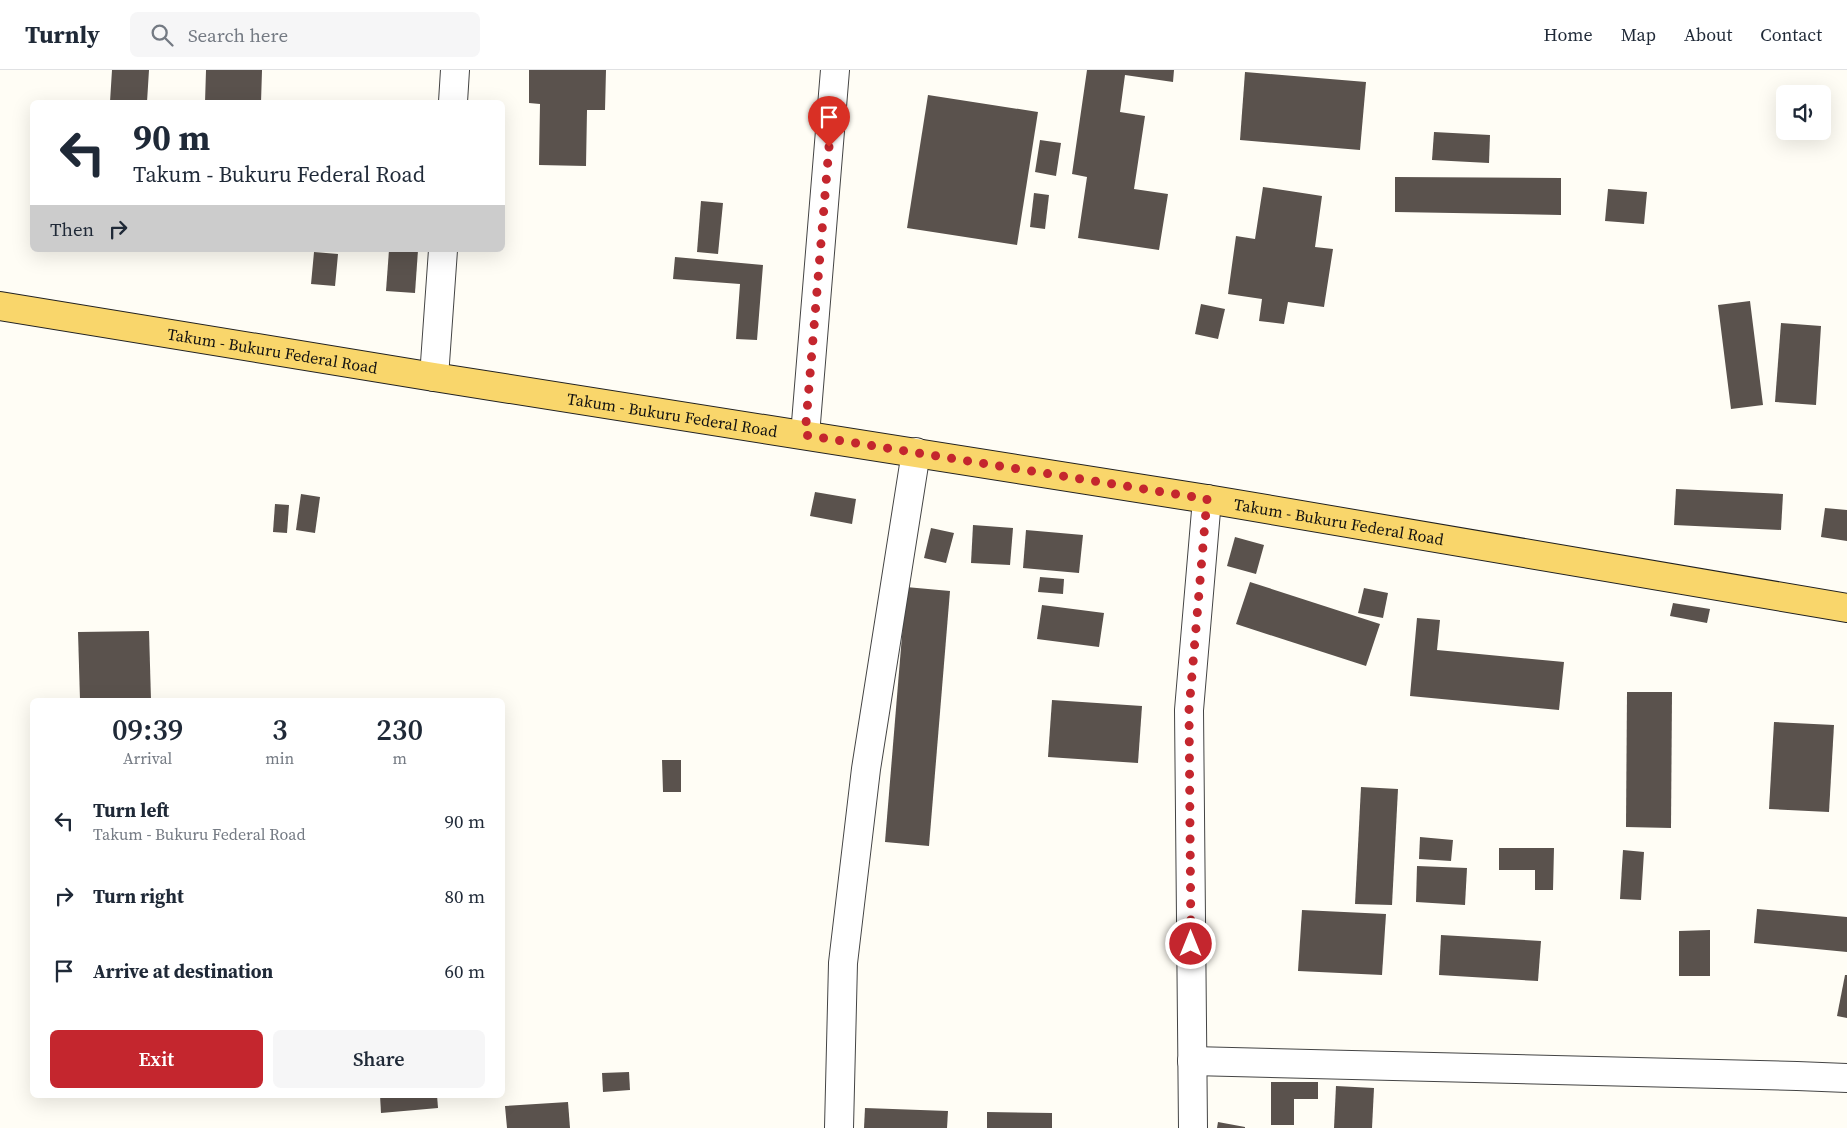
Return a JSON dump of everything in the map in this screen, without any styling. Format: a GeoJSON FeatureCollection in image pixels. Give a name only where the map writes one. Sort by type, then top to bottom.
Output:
{"type":"FeatureCollection","features":[{"type":"Feature","properties":{"kind":"main road","name":"Takum - Bukuru Federal Road"},"geometry":{"type":"LineString","coordinates":[[0,306],[434,377],[1207,499],[1847,608]]}},
{"type":"Feature","properties":{"kind":"street"},"geometry":{"type":"LineString","coordinates":[[452,100],[455,70]]}},
{"type":"Feature","properties":{"kind":"street"},"geometry":{"type":"LineString","coordinates":[[805,435],[835,70]]}},
{"type":"Feature","properties":{"kind":"street"},"geometry":{"type":"LineString","coordinates":[[434,377],[443,252]]}},
{"type":"Feature","properties":{"kind":"street"},"geometry":{"type":"LineString","coordinates":[[839,1128],[843,963],[866,769],[916,452]]}},
{"type":"Feature","properties":{"kind":"street"},"geometry":{"type":"LineString","coordinates":[[1193,1128],[1189,710],[1207,499]]}},
{"type":"Feature","properties":{"kind":"street"},"geometry":{"type":"LineString","coordinates":[[1192,1061],[1847,1078]]}},
{"type":"Feature","properties":{"kind":"building"},"geometry":{"type":"Polygon","coordinates":[[[112,70],[149,70],[147,100],[110,100],[112,70]]]}},
{"type":"Feature","properties":{"kind":"building"},"geometry":{"type":"Polygon","coordinates":[[[206,70],[262,70],[261,100],[205,100],[206,70]]]}},
{"type":"Feature","properties":{"kind":"building"},"geometry":{"type":"Polygon","coordinates":[[[529,70],[606,70],[605,110],[587,110],[586,166],[539,165],[540,104],[529,103],[529,70]]]}},
{"type":"Feature","properties":{"kind":"building"},"geometry":{"type":"Polygon","coordinates":[[[1087,70],[1174,70],[1173,82],[1125,75],[1120,112],[1145,116],[1134,189],[1168,194],[1159,250],[1078,238],[1087,177],[1072,174],[1087,70]]]}},
{"type":"Feature","properties":{"kind":"building"},"geometry":{"type":"Polygon","coordinates":[[[1245,72],[1366,82],[1360,150],[1240,140],[1245,72]]]}},
{"type":"Feature","properties":{"kind":"building"},"geometry":{"type":"Polygon","coordinates":[[[928,95],[1038,112],[1017,245],[907,228],[928,95]]]}},
{"type":"Feature","properties":{"kind":"building"},"geometry":{"type":"Polygon","coordinates":[[[1434,132],[1490,135],[1489,163],[1432,160],[1434,132]]]}},
{"type":"Feature","properties":{"kind":"building"},"geometry":{"type":"Polygon","coordinates":[[[1040,140],[1061,143],[1056,176],[1035,172],[1040,140]]]}},
{"type":"Feature","properties":{"kind":"building"},"geometry":{"type":"Polygon","coordinates":[[[1395,177],[1561,178],[1561,215],[1395,212],[1395,177]]]}},
{"type":"Feature","properties":{"kind":"building"},"geometry":{"type":"Polygon","coordinates":[[[1263,187],[1322,196],[1315,247],[1333,249],[1324,307],[1288,302],[1284,324],[1259,321],[1262,299],[1228,294],[1236,236],[1255,239],[1263,187]]]}},
{"type":"Feature","properties":{"kind":"building"},"geometry":{"type":"Polygon","coordinates":[[[1608,189],[1647,192],[1644,224],[1605,221],[1608,189]]]}},
{"type":"Feature","properties":{"kind":"building"},"geometry":{"type":"Polygon","coordinates":[[[1034,193],[1049,195],[1045,229],[1030,227],[1034,193]]]}},
{"type":"Feature","properties":{"kind":"building"},"geometry":{"type":"Polygon","coordinates":[[[701,201],[723,203],[718,254],[697,252],[701,201]]]}},
{"type":"Feature","properties":{"kind":"building"},"geometry":{"type":"Polygon","coordinates":[[[314,252],[338,254],[335,286],[311,284],[314,252]]]}},
{"type":"Feature","properties":{"kind":"building"},"geometry":{"type":"Polygon","coordinates":[[[389,252],[418,252],[415,293],[386,291],[389,252]]]}},
{"type":"Feature","properties":{"kind":"building"},"geometry":{"type":"Polygon","coordinates":[[[675,257],[763,265],[757,340],[736,339],[740,284],[673,279],[675,257]]]}},
{"type":"Feature","properties":{"kind":"building"},"geometry":{"type":"Polygon","coordinates":[[[1750,301],[1763,405],[1731,409],[1718,305],[1750,301]]]}},
{"type":"Feature","properties":{"kind":"building"},"geometry":{"type":"Polygon","coordinates":[[[1201,304],[1225,309],[1218,339],[1195,334],[1201,304]]]}},
{"type":"Feature","properties":{"kind":"building"},"geometry":{"type":"Polygon","coordinates":[[[1781,323],[1821,326],[1816,405],[1775,402],[1781,323]]]}},
{"type":"Feature","properties":{"kind":"building"},"geometry":{"type":"Polygon","coordinates":[[[1676,489],[1783,494],[1781,530],[1674,525],[1676,489]]]}},
{"type":"Feature","properties":{"kind":"building"},"geometry":{"type":"Polygon","coordinates":[[[815,492],[856,499],[852,524],[810,516],[815,492]]]}},
{"type":"Feature","properties":{"kind":"building"},"geometry":{"type":"Polygon","coordinates":[[[301,494],[320,497],[315,533],[296,530],[301,494]]]}},
{"type":"Feature","properties":{"kind":"building"},"geometry":{"type":"Polygon","coordinates":[[[275,504],[289,505],[287,533],[273,532],[275,504]]]}},
{"type":"Feature","properties":{"kind":"building"},"geometry":{"type":"Polygon","coordinates":[[[1825,508],[1847,510],[1847,541],[1821,537],[1825,508]]]}},
{"type":"Feature","properties":{"kind":"building"},"geometry":{"type":"Polygon","coordinates":[[[973,525],[1013,528],[1010,565],[971,563],[973,525]]]}},
{"type":"Feature","properties":{"kind":"building"},"geometry":{"type":"Polygon","coordinates":[[[931,528],[954,533],[946,563],[924,558],[931,528]]]}},
{"type":"Feature","properties":{"kind":"building"},"geometry":{"type":"Polygon","coordinates":[[[1026,530],[1083,535],[1079,573],[1023,568],[1026,530]]]}},
{"type":"Feature","properties":{"kind":"building"},"geometry":{"type":"Polygon","coordinates":[[[1235,537],[1264,545],[1256,574],[1227,566],[1235,537]]]}},
{"type":"Feature","properties":{"kind":"building"},"geometry":{"type":"Polygon","coordinates":[[[1040,577],[1064,579],[1063,594],[1038,592],[1040,577]]]}},
{"type":"Feature","properties":{"kind":"building"},"geometry":{"type":"Polygon","coordinates":[[[1250,582],[1380,624],[1366,666],[1236,624],[1250,582]]]}},
{"type":"Feature","properties":{"kind":"building"},"geometry":{"type":"Polygon","coordinates":[[[906,587],[950,591],[929,846],[885,842],[906,587]]]}},
{"type":"Feature","properties":{"kind":"building"},"geometry":{"type":"Polygon","coordinates":[[[1364,588],[1388,593],[1383,618],[1358,613],[1364,588]]]}},
{"type":"Feature","properties":{"kind":"building"},"geometry":{"type":"Polygon","coordinates":[[[1673,603],[1710,609],[1707,623],[1670,616],[1673,603]]]}},
{"type":"Feature","properties":{"kind":"building"},"geometry":{"type":"Polygon","coordinates":[[[1042,605],[1104,613],[1099,647],[1037,639],[1042,605]]]}},
{"type":"Feature","properties":{"kind":"building"},"geometry":{"type":"Polygon","coordinates":[[[1417,618],[1440,620],[1437,650],[1564,662],[1559,710],[1410,696],[1417,618]]]}},
{"type":"Feature","properties":{"kind":"building"},"geometry":{"type":"Polygon","coordinates":[[[149,631],[151,698],[80,698],[78,632],[149,631]]]}},
{"type":"Feature","properties":{"kind":"building"},"geometry":{"type":"Polygon","coordinates":[[[1627,692],[1672,692],[1671,828],[1626,827],[1627,692]]]}},
{"type":"Feature","properties":{"kind":"building"},"geometry":{"type":"Polygon","coordinates":[[[1052,700],[1142,706],[1138,763],[1048,757],[1052,700]]]}},
{"type":"Feature","properties":{"kind":"building"},"geometry":{"type":"Polygon","coordinates":[[[1774,722],[1834,725],[1829,812],[1769,809],[1774,722]]]}},
{"type":"Feature","properties":{"kind":"building"},"geometry":{"type":"Polygon","coordinates":[[[662,760],[681,760],[681,792],[663,792],[662,760]]]}},
{"type":"Feature","properties":{"kind":"building"},"geometry":{"type":"Polygon","coordinates":[[[1361,787],[1398,789],[1392,905],[1355,904],[1361,787]]]}},
{"type":"Feature","properties":{"kind":"building"},"geometry":{"type":"Polygon","coordinates":[[[1420,837],[1453,840],[1451,861],[1419,859],[1420,837]]]}},
{"type":"Feature","properties":{"kind":"building"},"geometry":{"type":"Polygon","coordinates":[[[1499,848],[1554,848],[1553,890],[1535,890],[1535,870],[1499,870],[1499,848]]]}},
{"type":"Feature","properties":{"kind":"building"},"geometry":{"type":"Polygon","coordinates":[[[1623,850],[1644,852],[1641,900],[1620,899],[1623,850]]]}},
{"type":"Feature","properties":{"kind":"building"},"geometry":{"type":"Polygon","coordinates":[[[1417,866],[1467,868],[1465,905],[1416,902],[1417,866]]]}},
{"type":"Feature","properties":{"kind":"building"},"geometry":{"type":"Polygon","coordinates":[[[1757,909],[1847,917],[1847,952],[1754,943],[1757,909]]]}},
{"type":"Feature","properties":{"kind":"building"},"geometry":{"type":"Polygon","coordinates":[[[1302,910],[1386,914],[1382,975],[1298,971],[1302,910]]]}},
{"type":"Feature","properties":{"kind":"building"},"geometry":{"type":"Polygon","coordinates":[[[1710,930],[1710,976],[1679,976],[1679,931],[1710,930]]]}},
{"type":"Feature","properties":{"kind":"building"},"geometry":{"type":"Polygon","coordinates":[[[1441,935],[1541,941],[1538,981],[1439,975],[1441,935]]]}},
{"type":"Feature","properties":{"kind":"building"},"geometry":{"type":"Polygon","coordinates":[[[1845,975],[1847,975],[1847,1018],[1837,1016],[1845,975]]]}},
{"type":"Feature","properties":{"kind":"building"},"geometry":{"type":"Polygon","coordinates":[[[629,1072],[630,1090],[603,1092],[602,1073],[629,1072]]]}},
{"type":"Feature","properties":{"kind":"building"},"geometry":{"type":"Polygon","coordinates":[[[1271,1082],[1318,1082],[1318,1099],[1294,1099],[1294,1125],[1271,1125],[1271,1082]]]}},
{"type":"Feature","properties":{"kind":"building"},"geometry":{"type":"Polygon","coordinates":[[[1336,1086],[1374,1088],[1372,1128],[1334,1128],[1336,1086]]]}},
{"type":"Feature","properties":{"kind":"building"},"geometry":{"type":"Polygon","coordinates":[[[380,1098],[437,1098],[438,1108],[381,1113],[380,1098]]]}},
{"type":"Feature","properties":{"kind":"building"},"geometry":{"type":"Polygon","coordinates":[[[568,1102],[570,1128],[507,1128],[505,1106],[568,1102]]]}},
{"type":"Feature","properties":{"kind":"building"},"geometry":{"type":"Polygon","coordinates":[[[865,1108],[948,1111],[947,1128],[864,1128],[865,1108]]]}},
{"type":"Feature","properties":{"kind":"building"},"geometry":{"type":"Polygon","coordinates":[[[987,1112],[1052,1113],[1052,1128],[987,1128],[987,1112]]]}},
{"type":"Feature","properties":{"kind":"building"},"geometry":{"type":"Polygon","coordinates":[[[1218,1122],[1245,1127],[1245,1128],[1217,1128],[1218,1122]]]}},
{"type":"Feature","properties":{"kind":"route"},"geometry":{"type":"LineString","coordinates":[[829,147],[805,435],[1207,499],[1189,710],[1191,944]]}}]}
